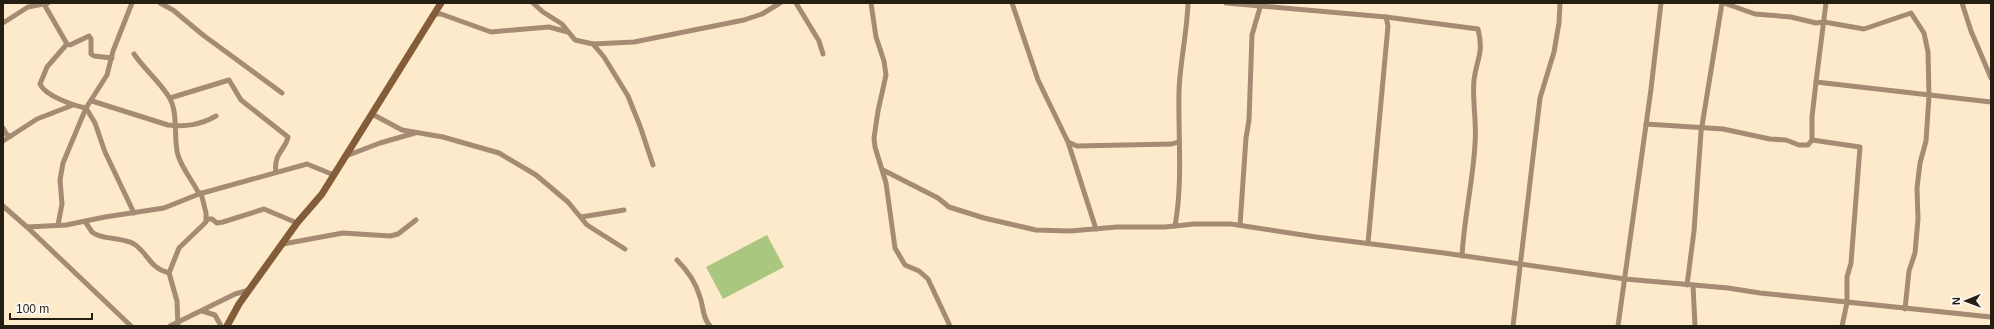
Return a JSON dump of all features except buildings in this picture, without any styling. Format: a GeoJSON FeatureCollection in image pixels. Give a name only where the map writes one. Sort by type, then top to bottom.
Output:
{"type":"FeatureCollection","features":[{"type":"Feature","properties":{"kind":"street"},"geometry":{"type":"LineString","coordinates":[[58,225],[62,204],[60,180],[62,167],[86,108],[107,76],[132,3]]}},
{"type":"Feature","properties":{"kind":"street"},"geometry":{"type":"LineString","coordinates":[[160,3],[172,10],[203,35],[282,93]]}},
{"type":"Feature","properties":{"kind":"street"},"geometry":{"type":"LineString","coordinates":[[227,326],[297,222],[322,194],[441,3]]}},
{"type":"Feature","properties":{"kind":"street"},"geometry":{"type":"LineString","coordinates":[[533,3],[543,12],[562,24],[575,40],[593,44],[634,42],[744,20],[762,14],[780,3]]}},
{"type":"Feature","properties":{"kind":"street"},"geometry":{"type":"LineString","coordinates":[[796,3],[819,41],[824,54]]}},
{"type":"Feature","properties":{"kind":"street"},"geometry":{"type":"LineString","coordinates":[[871,3],[877,42],[886,70],[874,138],[875,147],[883,170],[895,248],[898,256],[905,265],[919,271],[928,279],[950,326]]}},
{"type":"Feature","properties":{"kind":"street"},"geometry":{"type":"LineString","coordinates":[[1012,3],[1038,80],[1068,142],[1096,229]]}},
{"type":"Feature","properties":{"kind":"street"},"geometry":{"type":"LineString","coordinates":[[1175,226],[1180,169],[1178,142],[1179,91],[1188,3]]}},
{"type":"Feature","properties":{"kind":"street"},"geometry":{"type":"LineString","coordinates":[[1226,3],[1386,17],[1478,29],[1481,40],[1481,55],[1474,80],[1476,144],[1462,256]]}},
{"type":"Feature","properties":{"kind":"street"},"geometry":{"type":"LineString","coordinates":[[1514,326],[1540,98],[1554,52],[1560,23],[1560,3]]}},
{"type":"Feature","properties":{"kind":"street"},"geometry":{"type":"LineString","coordinates":[[1618,326],[1646,124],[1660,3]]}},
{"type":"Feature","properties":{"kind":"street"},"geometry":{"type":"LineString","coordinates":[[1687,285],[1694,231],[1695,190],[1702,128],[1723,3],[1755,14],[1791,17],[1816,23],[1824,22],[1864,29],[1911,13],[1924,33],[1927,45],[1929,96],[1926,135],[1920,163],[1917,188],[1918,219],[1915,253],[1909,272],[1905,309]]}},
{"type":"Feature","properties":{"kind":"street"},"geometry":{"type":"LineString","coordinates":[[1646,124],[1723,129],[1786,140],[1798,145],[1808,145],[1812,140],[1812,117],[1826,3]]}},
{"type":"Feature","properties":{"kind":"street"},"geometry":{"type":"LineString","coordinates":[[1962,3],[1971,31],[1991,78]]}},
{"type":"Feature","properties":{"kind":"street"},"geometry":{"type":"LineString","coordinates":[[3,24],[31,4],[46,4],[67,44]]}},
{"type":"Feature","properties":{"kind":"street"},"geometry":{"type":"LineString","coordinates":[[1240,225],[1246,138],[1249,120],[1252,35],[1260,5]]}},
{"type":"Feature","properties":{"kind":"street"},"geometry":{"type":"LineString","coordinates":[[435,14],[441,14],[491,32],[549,28],[568,32]]}},
{"type":"Feature","properties":{"kind":"street"},"geometry":{"type":"LineString","coordinates":[[1368,243],[1388,26],[1386,17]]}},
{"type":"Feature","properties":{"kind":"street"},"geometry":{"type":"LineString","coordinates":[[112,58],[94,56],[91,54],[91,39],[89,36],[70,45],[67,44],[47,67],[40,84],[44,90],[73,105],[86,108],[95,123],[105,152],[134,213]]}},
{"type":"Feature","properties":{"kind":"street"},"geometry":{"type":"LineString","coordinates":[[593,44],[604,57],[628,96],[653,165]]}},
{"type":"Feature","properties":{"kind":"street"},"geometry":{"type":"LineString","coordinates":[[134,54],[143,67],[151,74],[170,98],[176,126],[178,155],[200,193],[207,219],[206,222],[179,248],[170,273],[177,301],[178,324]]}},
{"type":"Feature","properties":{"kind":"street"},"geometry":{"type":"LineString","coordinates":[[170,98],[229,80],[241,100],[288,137],[279,152],[276,172]]}},
{"type":"Feature","properties":{"kind":"street"},"geometry":{"type":"LineString","coordinates":[[1816,82],[1991,102]]}},
{"type":"Feature","properties":{"kind":"street"},"geometry":{"type":"LineString","coordinates":[[92,101],[176,126],[187,126],[209,120],[216,116]]}},
{"type":"Feature","properties":{"kind":"street"},"geometry":{"type":"LineString","coordinates":[[3,141],[37,120],[73,105]]}},
{"type":"Feature","properties":{"kind":"street"},"geometry":{"type":"LineString","coordinates":[[372,114],[402,130],[443,137],[499,153],[536,175],[568,202],[587,225],[625,250]]}},
{"type":"Feature","properties":{"kind":"street"},"geometry":{"type":"LineString","coordinates":[[3,128],[7,135],[11,136]]}},
{"type":"Feature","properties":{"kind":"street"},"geometry":{"type":"LineString","coordinates":[[346,156],[380,142],[418,133]]}},
{"type":"Feature","properties":{"kind":"street"},"geometry":{"type":"LineString","coordinates":[[1812,140],[1860,147],[1851,263],[1846,278],[1847,303],[1842,326]]}},
{"type":"Feature","properties":{"kind":"street"},"geometry":{"type":"LineString","coordinates":[[1068,142],[1077,146],[1172,144],[1178,142]]}},
{"type":"Feature","properties":{"kind":"street"},"geometry":{"type":"LineString","coordinates":[[27,227],[85,222],[164,208],[200,193],[307,164],[334,175]]}},
{"type":"Feature","properties":{"kind":"street"},"geometry":{"type":"LineString","coordinates":[[883,170],[938,198],[949,207],[984,218],[1036,230],[1070,231],[1202,224],[1240,225],[1316,237],[1625,279],[1991,317]]}},
{"type":"Feature","properties":{"kind":"street"},"geometry":{"type":"LineString","coordinates":[[3,206],[131,326]]}},
{"type":"Feature","properties":{"kind":"street"},"geometry":{"type":"LineString","coordinates":[[207,219],[212,219],[217,223],[223,222],[264,209],[297,222]]}},
{"type":"Feature","properties":{"kind":"street"},"geometry":{"type":"LineString","coordinates":[[581,217],[624,210]]}},
{"type":"Feature","properties":{"kind":"street"},"geometry":{"type":"LineString","coordinates":[[283,244],[343,233],[390,236],[398,234],[416,220]]}},
{"type":"Feature","properties":{"kind":"street"},"geometry":{"type":"LineString","coordinates":[[85,222],[93,232],[98,235],[123,239],[135,245],[159,271],[170,273]]}},
{"type":"Feature","properties":{"kind":"street"},"geometry":{"type":"LineString","coordinates":[[677,260],[686,269],[694,284],[700,297],[703,316],[710,326]]}},
{"type":"Feature","properties":{"kind":"street"},"geometry":{"type":"LineString","coordinates":[[1693,285],[1695,326]]}},
{"type":"Feature","properties":{"kind":"street"},"geometry":{"type":"LineString","coordinates":[[170,326],[178,324],[202,310],[235,294],[250,290]]}},
{"type":"Feature","properties":{"kind":"street"},"geometry":{"type":"LineString","coordinates":[[202,310],[215,315],[221,326]]}},
{"type":"Feature","properties":{"kind":"green space"},"geometry":{"type":"Polygon","coordinates":[[[767,235],[784,267],[723,299],[706,267],[767,235]]]}}]}
